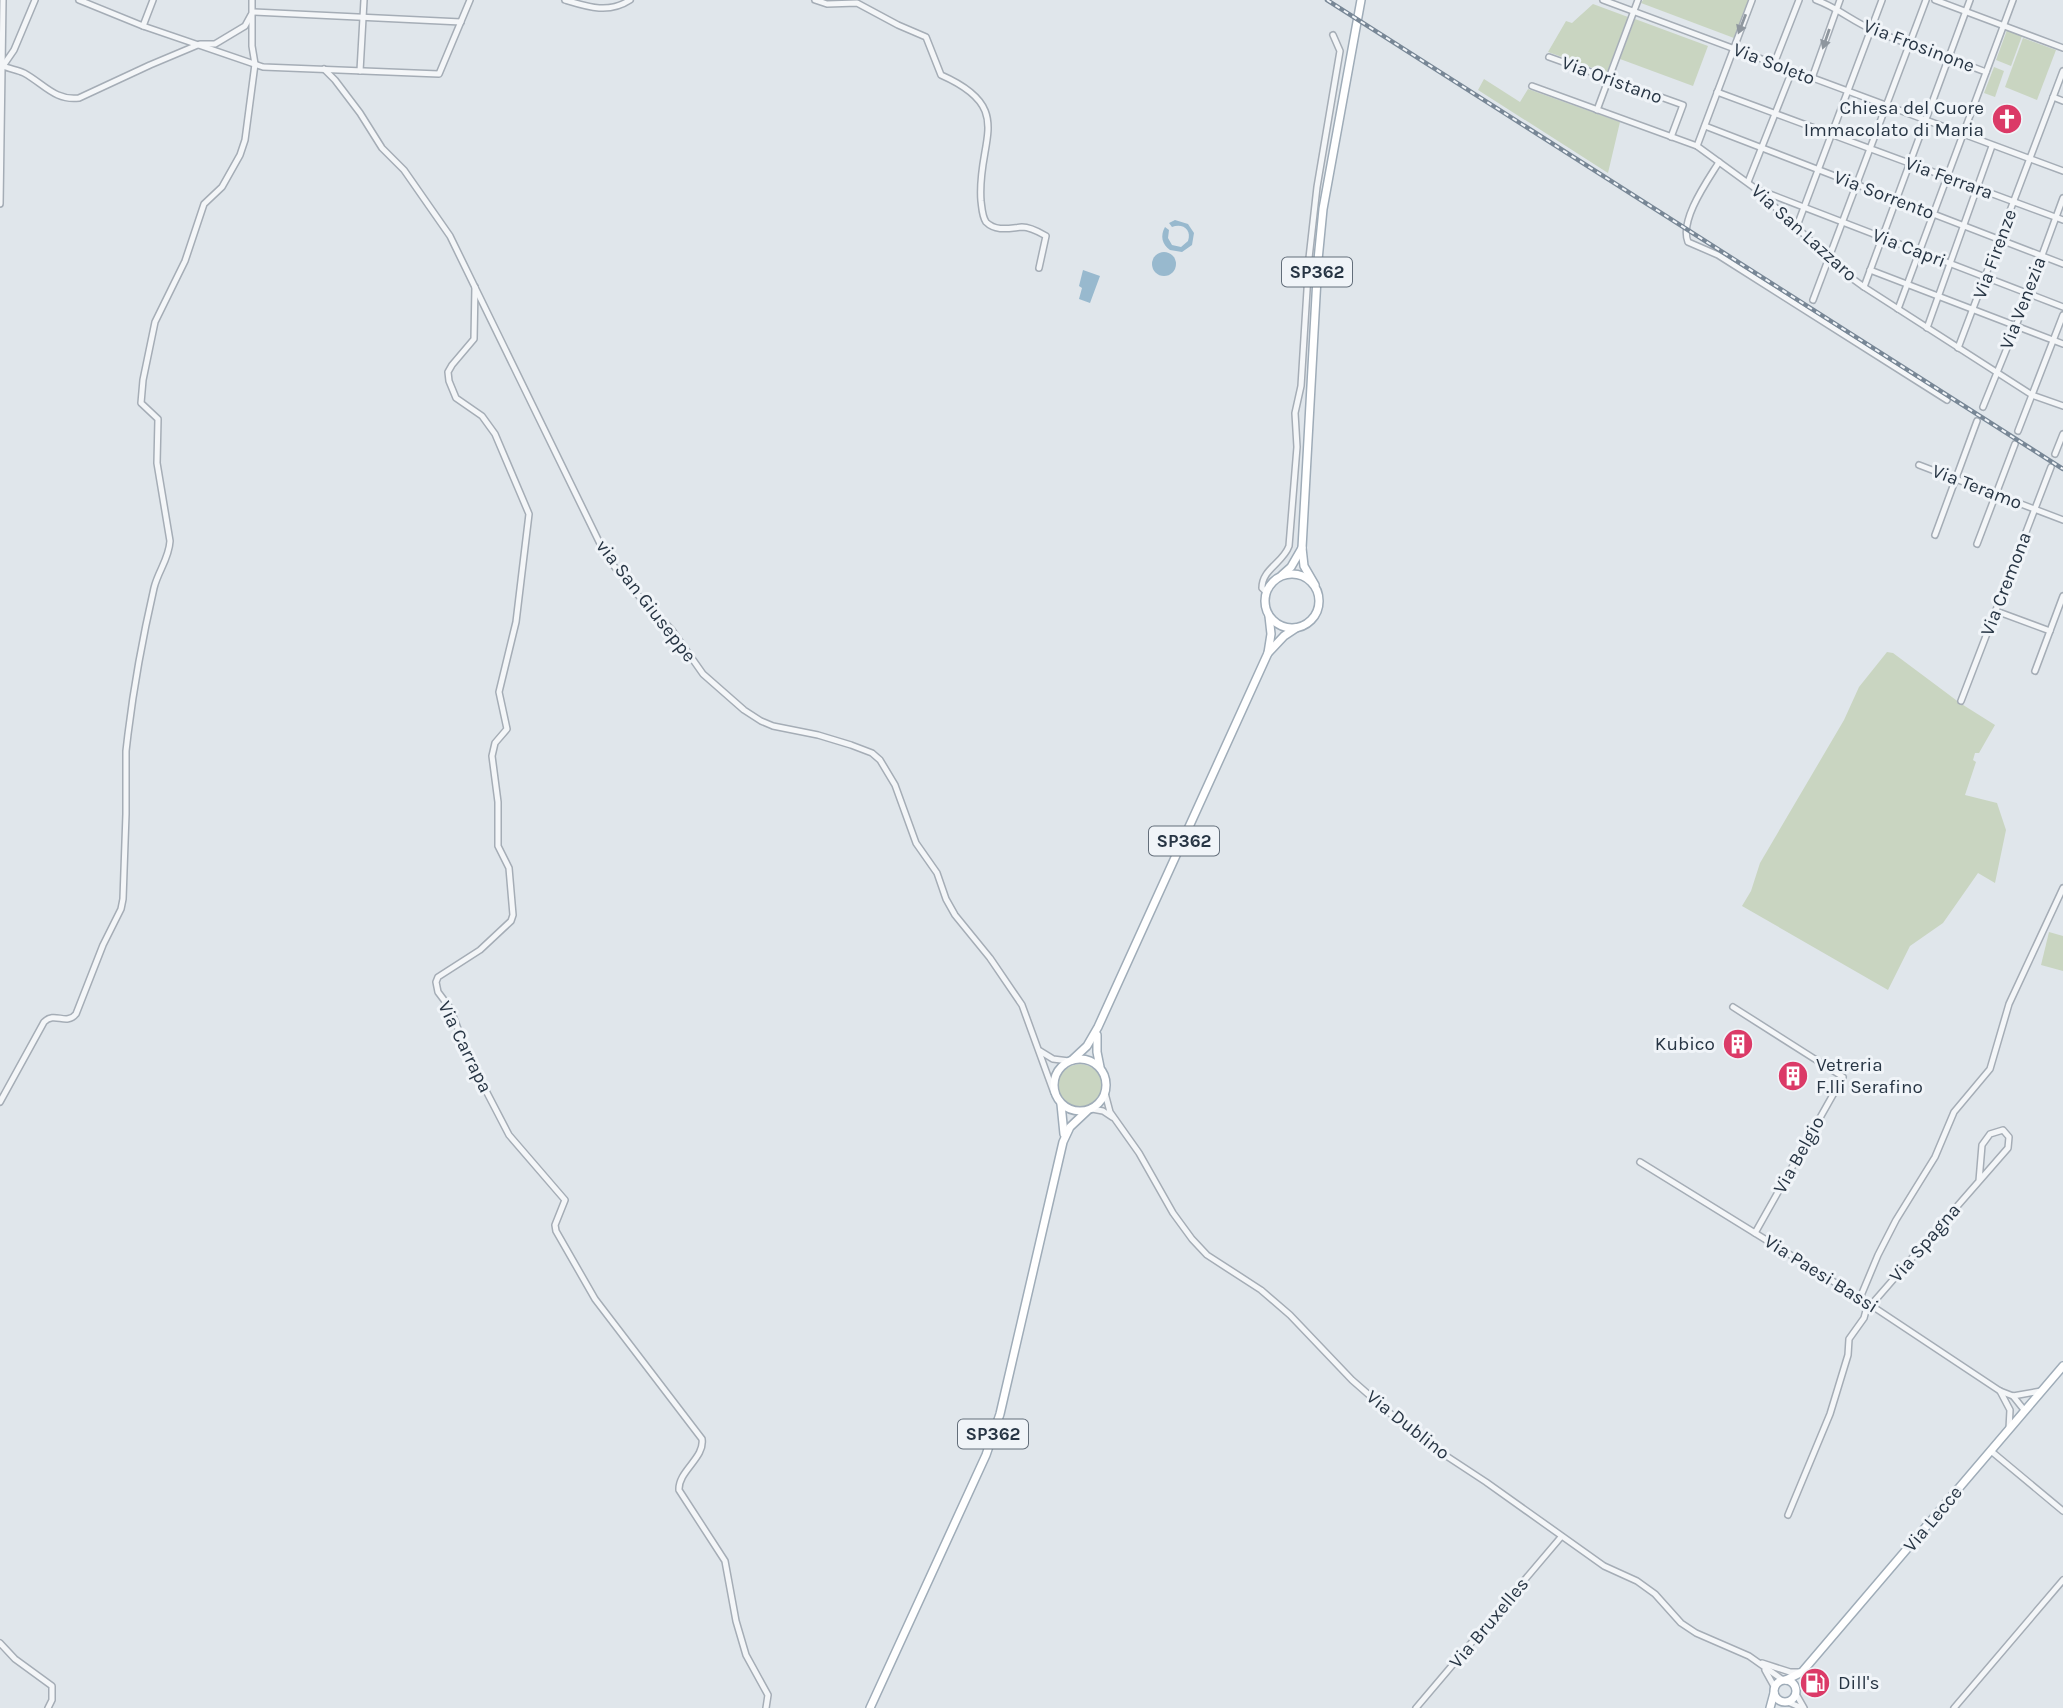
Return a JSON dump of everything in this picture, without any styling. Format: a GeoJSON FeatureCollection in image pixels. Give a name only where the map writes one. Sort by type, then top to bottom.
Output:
{"type":"FeatureCollection","features":[{"type":"Feature","properties":{"kind":"main road","name":"SP362"},"geometry":{"type":"LineString","coordinates":[[1268,653],[1284,636],[1305,625],[1318,612],[1320,603],[1315,585],[1304,566],[1302,548],[1318,260],[1323,209],[1361,0]]}},
{"type":"Feature","properties":{"kind":"main road"},"geometry":{"type":"LineString","coordinates":[[1266,592],[1274,580],[1291,568],[1302,548]]}},
{"type":"Feature","properties":{"kind":"main road"},"geometry":{"type":"LineString","coordinates":[[1282,576],[1300,575],[1315,585]]}},
{"type":"Feature","properties":{"kind":"main road","name":"SP362"},"geometry":{"type":"LineString","coordinates":[[870,1708],[986,1455],[1000,1414],[1063,1142],[1061,1104],[1054,1093],[1053,1085],[1057,1071],[1087,1046],[1098,1027],[1268,653],[1270,634],[1269,615],[1265,606],[1266,592]]}},
{"type":"Feature","properties":{"kind":"main road"},"geometry":{"type":"LineString","coordinates":[[1269,615],[1277,624],[1296,628]]}},
{"type":"Feature","properties":{"kind":"main road","name":"SP362"},"geometry":{"type":"LineString","coordinates":[[1063,1142],[1073,1122],[1098,1105],[1105,1093],[1105,1075],[1100,1068],[1097,1052],[1098,1027]]}},
{"type":"Feature","properties":{"kind":"main road"},"geometry":{"type":"LineString","coordinates":[[1070,1060],[1087,1059],[1100,1068]]}},
{"type":"Feature","properties":{"kind":"main road"},"geometry":{"type":"LineString","coordinates":[[1061,1104],[1073,1111],[1089,1110]]}},
{"type":"Feature","properties":{"kind":"main road","name":"Via Lecce"},"geometry":{"type":"LineString","coordinates":[[1796,1692],[1802,1672],[2063,1366]]}},
{"type":"Feature","properties":{"kind":"main road","name":"Via Lecce"},"geometry":{"type":"LineString","coordinates":[[1785,1680],[1802,1672]]}},
{"type":"Feature","properties":{"kind":"main road"},"geometry":{"type":"LineString","coordinates":[[1785,1680],[1793,1683],[1796,1692],[1786,1702],[1772,1708],[1775,1690],[1785,1680]]}},
{"type":"Feature","properties":{"kind":"main road"},"geometry":{"type":"LineString","coordinates":[[1775,1690],[1778,1699],[1786,1702]]}},
{"type":"Feature","properties":{"kind":"street"},"geometry":{"type":"LineString","coordinates":[[0,203],[4,0]]}},
{"type":"Feature","properties":{"kind":"street"},"geometry":{"type":"LineString","coordinates":[[3,66],[14,50],[35,0]]}},
{"type":"Feature","properties":{"kind":"street"},"geometry":{"type":"LineString","coordinates":[[79,0],[96,3],[144,26],[262,67],[439,74],[470,0]]}},
{"type":"Feature","properties":{"kind":"street"},"geometry":{"type":"LineString","coordinates":[[144,26],[153,0]]}},
{"type":"Feature","properties":{"kind":"street"},"geometry":{"type":"LineString","coordinates":[[0,1102],[44,1021],[55,1016],[72,1019],[76,1014],[103,945],[121,909],[125,883],[126,751],[129,722],[152,594],[167,560],[170,541],[158,463],[158,419],[141,403],[143,380],[155,322],[186,261],[204,204],[222,187],[240,155],[249,117],[255,64],[252,46],[252,0]]}},
{"type":"Feature","properties":{"kind":"street"},"geometry":{"type":"LineString","coordinates":[[360,71],[364,0]]}},
{"type":"Feature","properties":{"kind":"street"},"geometry":{"type":"LineString","coordinates":[[565,0],[597,9],[610,8],[630,0]]}},
{"type":"Feature","properties":{"kind":"street"},"geometry":{"type":"LineString","coordinates":[[815,0],[827,4],[857,3],[926,37],[941,75],[969,89],[985,112],[990,129],[980,191],[984,218],[992,226],[1012,229],[1023,227],[1046,236],[1039,268]]}},
{"type":"Feature","properties":{"kind":"street","name":"Via Soleto"},"geometry":{"type":"LineString","coordinates":[[1604,0],[2063,171]]}},
{"type":"Feature","properties":{"kind":"street"},"geometry":{"type":"LineString","coordinates":[[1597,110],[1639,0]]}},
{"type":"Feature","properties":{"kind":"street"},"geometry":{"type":"LineString","coordinates":[[1697,146],[1752,0]]}},
{"type":"Feature","properties":{"kind":"street"},"geometry":{"type":"LineString","coordinates":[[1774,64],[1799,0]]}},
{"type":"Feature","properties":{"kind":"street","name":"Via Frosinone"},"geometry":{"type":"LineString","coordinates":[[1816,0],[1837,8],[1842,15],[1872,30],[1986,72]]}},
{"type":"Feature","properties":{"kind":"street"},"geometry":{"type":"LineString","coordinates":[[1812,78],[1840,0]]}},
{"type":"Feature","properties":{"kind":"street"},"geometry":{"type":"LineString","coordinates":[[1797,226],[1882,0]]}},
{"type":"Feature","properties":{"kind":"street"},"geometry":{"type":"LineString","coordinates":[[1813,300],[1926,0]]}},
{"type":"Feature","properties":{"kind":"street"},"geometry":{"type":"LineString","coordinates":[[1936,0],[2063,48]]}},
{"type":"Feature","properties":{"kind":"street"},"geometry":{"type":"LineString","coordinates":[[1864,287],[1970,0]]}},
{"type":"Feature","properties":{"kind":"street"},"geometry":{"type":"LineString","coordinates":[[1898,309],[2013,0]]}},
{"type":"Feature","properties":{"kind":"street"},"geometry":{"type":"LineString","coordinates":[[3,66],[24,73],[54,94],[68,100],[79,99],[200,44],[215,44],[244,26],[253,12]]}},
{"type":"Feature","properties":{"kind":"street"},"geometry":{"type":"LineString","coordinates":[[253,12],[461,22]]}},
{"type":"Feature","properties":{"kind":"street"},"geometry":{"type":"LineString","coordinates":[[1266,592],[1262,588],[1262,582],[1273,566],[1283,558],[1289,546],[1297,447],[1295,422],[1301,386],[1309,258],[1317,187],[1340,51],[1333,35]]}},
{"type":"Feature","properties":{"kind":"street","name":"Via Oristano"},"geometry":{"type":"LineString","coordinates":[[1549,57],[1683,105],[1671,137]]}},
{"type":"Feature","properties":{"kind":"street","name":"via San Giuseppe"},"geometry":{"type":"LineString","coordinates":[[324,69],[360,113],[382,148],[411,179],[450,236],[606,556],[633,590],[672,630],[703,674],[744,710],[773,726],[851,745],[872,753],[880,760],[895,785],[916,843],[937,873],[955,915],[990,958],[1022,1005],[1054,1093]]}},
{"type":"Feature","properties":{"kind":"street"},"geometry":{"type":"LineString","coordinates":[[1748,182],[1792,71]]}},
{"type":"Feature","properties":{"kind":"street","name":"Via Firenze"},"geometry":{"type":"LineString","coordinates":[[1958,348],[2063,71]]}},
{"type":"Feature","properties":{"kind":"street","name":"Via San Lazzaro"},"geometry":{"type":"LineString","coordinates":[[1532,86],[1697,146],[1748,182],[1864,287],[2032,395],[2063,405]]}},
{"type":"Feature","properties":{"kind":"street","name":"Via Ferrara"},"geometry":{"type":"LineString","coordinates":[[1717,92],[2063,220]]}},
{"type":"Feature","properties":{"kind":"street"},"geometry":{"type":"LineString","coordinates":[[2053,97],[2063,101]]}},
{"type":"Feature","properties":{"kind":"street","name":"Via Sorrento"},"geometry":{"type":"LineString","coordinates":[[1705,126],[2063,264]]}},
{"type":"Feature","properties":{"kind":"street"},"geometry":{"type":"LineString","coordinates":[[1927,328],[1992,146]]}},
{"type":"Feature","properties":{"kind":"street"},"geometry":{"type":"LineString","coordinates":[[1718,162],[1696,200],[1687,228],[1688,242],[1718,255],[1947,400]]}},
{"type":"Feature","properties":{"kind":"street","name":"Via Capri"},"geometry":{"type":"LineString","coordinates":[[1756,189],[2063,307]]}},
{"type":"Feature","properties":{"kind":"street","name":"Via Venezia"},"geometry":{"type":"LineString","coordinates":[[1983,407],[2063,198]]}},
{"type":"Feature","properties":{"kind":"street"},"geometry":{"type":"LineString","coordinates":[[1309,258],[1318,260]]}},
{"type":"Feature","properties":{"kind":"street"},"geometry":{"type":"LineString","coordinates":[[1870,270],[2063,344]]}},
{"type":"Feature","properties":{"kind":"street","name":"Via Carrapa"},"geometry":{"type":"LineString","coordinates":[[475,287],[474,339],[452,365],[448,372],[449,381],[456,398],[482,416],[495,434],[528,514],[516,622],[499,692],[507,729],[495,743],[492,756],[498,802],[498,846],[509,868],[513,915],[511,921],[480,950],[438,977],[438,992],[450,1008],[470,1060],[509,1135],[563,1196],[565,1200],[555,1225],[556,1231],[596,1299],[702,1439],[700,1452],[679,1482],[680,1490],[724,1561],[746,1655],[768,1695],[766,1708]]}},
{"type":"Feature","properties":{"kind":"street"},"geometry":{"type":"LineString","coordinates":[[2018,430],[2063,315]]}},
{"type":"Feature","properties":{"kind":"street"},"geometry":{"type":"LineString","coordinates":[[1936,535],[1977,421]]}},
{"type":"Feature","properties":{"kind":"street"},"geometry":{"type":"LineString","coordinates":[[2056,454],[2063,434]]}},
{"type":"Feature","properties":{"kind":"street"},"geometry":{"type":"LineString","coordinates":[[1977,544],[2015,444]]}},
{"type":"Feature","properties":{"kind":"street","name":"Via Teramo"},"geometry":{"type":"LineString","coordinates":[[1919,465],[2063,520]]}},
{"type":"Feature","properties":{"kind":"street","name":"Via Cremona"},"geometry":{"type":"LineString","coordinates":[[1961,701],[2051,467]]}},
{"type":"Feature","properties":{"kind":"street"},"geometry":{"type":"LineString","coordinates":[[2035,671],[2063,596]]}},
{"type":"Feature","properties":{"kind":"street"},"geometry":{"type":"LineString","coordinates":[[1996,611],[2050,631]]}},
{"type":"Feature","properties":{"kind":"street"},"geometry":{"type":"LineString","coordinates":[[1860,1297],[1896,1220],[1935,1157],[1954,1112],[1990,1069],[2009,1004],[2063,888]]}},
{"type":"Feature","properties":{"kind":"street","name":"Via Belgio"},"geometry":{"type":"LineString","coordinates":[[1733,1007],[1843,1077],[1755,1233]]}},
{"type":"Feature","properties":{"kind":"street"},"geometry":{"type":"LineString","coordinates":[[1038,1049],[1047,1057],[1070,1060]]}},
{"type":"Feature","properties":{"kind":"street","name":"Via Dublino"},"geometry":{"type":"LineString","coordinates":[[1105,1093],[1110,1112],[1139,1153],[1173,1213],[1192,1239],[1207,1255],[1261,1290],[1290,1315],[1352,1380],[1416,1436],[1604,1566],[1637,1581],[1655,1594],[1681,1623],[1696,1633],[1759,1662],[1785,1680]]}},
{"type":"Feature","properties":{"kind":"street","name":"Via Dublino"},"geometry":{"type":"LineString","coordinates":[[1089,1110],[1103,1111],[1117,1122]]}},
{"type":"Feature","properties":{"kind":"street","name":"Via Spagna"},"geometry":{"type":"LineString","coordinates":[[1788,1515],[1830,1414],[1848,1356],[1849,1339],[1864,1318],[1869,1304],[1979,1181],[2008,1148],[2009,1137],[2003,1130],[1990,1134],[1982,1145],[1979,1181]]}},
{"type":"Feature","properties":{"kind":"street","name":"Via Paesi Bassi"},"geometry":{"type":"LineString","coordinates":[[1640,1162],[1860,1297],[2000,1391],[2013,1396]]}},
{"type":"Feature","properties":{"kind":"street","name":"Via Paesi Bassi"},"geometry":{"type":"LineString","coordinates":[[2000,1391],[2015,1408],[2025,1411]]}},
{"type":"Feature","properties":{"kind":"street"},"geometry":{"type":"LineString","coordinates":[[2025,1411],[2013,1396],[2042,1391]]}},
{"type":"Feature","properties":{"kind":"street"},"geometry":{"type":"LineString","coordinates":[[2007,1401],[2010,1410],[2009,1429]]}},
{"type":"Feature","properties":{"kind":"street"},"geometry":{"type":"LineString","coordinates":[[1991,1451],[2063,1511]]}},
{"type":"Feature","properties":{"kind":"street","name":"Via Bruxelles"},"geometry":{"type":"LineString","coordinates":[[1416,1708],[1561,1537]]}},
{"type":"Feature","properties":{"kind":"street"},"geometry":{"type":"LineString","coordinates":[[1954,1708],[2063,1580]]}},
{"type":"Feature","properties":{"kind":"street"},"geometry":{"type":"LineString","coordinates":[[0,1643],[15,1659],[52,1686],[48,1708]]}},
{"type":"Feature","properties":{"kind":"street"},"geometry":{"type":"LineString","coordinates":[[1759,1662],[1772,1680],[1775,1690]]}},
{"type":"Feature","properties":{"kind":"street","name":"Via Dublino"},"geometry":{"type":"LineString","coordinates":[[1759,1662],[1790,1672],[1802,1672]]}},
{"type":"Feature","properties":{"kind":"street"},"geometry":{"type":"LineString","coordinates":[[1796,1692],[1803,1708]]}},
{"type":"Feature","properties":{"kind":"street"},"geometry":{"type":"LineString","coordinates":[[1786,1702],[1803,1708]]}},
{"type":"Feature","properties":{"kind":"green space"},"geometry":{"type":"Polygon","coordinates":[[[1643,0],[1748,0],[1734,38],[1641,3],[1643,0]]]}},
{"type":"Feature","properties":{"kind":"green space"},"geometry":{"type":"Polygon","coordinates":[[[1593,4],[1628,17],[1606,75],[1548,52],[1566,21],[1572,23],[1593,4]]]}},
{"type":"Feature","properties":{"kind":"green space"},"geometry":{"type":"Polygon","coordinates":[[[1635,19],[1708,46],[1693,86],[1620,59],[1635,19]]]}},
{"type":"Feature","properties":{"kind":"green space"},"geometry":{"type":"Polygon","coordinates":[[[2007,30],[2022,36],[2011,66],[1996,60],[2007,30]]]}},
{"type":"Feature","properties":{"kind":"green space"},"geometry":{"type":"Polygon","coordinates":[[[2023,38],[2056,50],[2037,100],[2005,87],[2023,38]]]}},
{"type":"Feature","properties":{"kind":"green space"},"geometry":{"type":"Polygon","coordinates":[[[1994,67],[2004,71],[1995,97],[1984,93],[1994,67]]]}},
{"type":"Feature","properties":{"kind":"green space"},"geometry":{"type":"Polygon","coordinates":[[[1484,79],[1520,102],[1528,89],[1620,122],[1608,173],[1478,90],[1484,79]]]}},
{"type":"Feature","properties":{"kind":"green space"},"geometry":{"type":"Polygon","coordinates":[[[1887,652],[1893,653],[1960,703],[1995,725],[1979,753],[1975,753],[1973,760],[1976,762],[1965,795],[1997,803],[2006,830],[1995,883],[1978,873],[1943,923],[1910,946],[1888,990],[1742,906],[1751,891],[1760,863],[1844,720],[1859,687],[1887,652]]]}},
{"type":"Feature","properties":{"kind":"green space"},"geometry":{"type":"Polygon","coordinates":[[[2049,932],[2063,936],[2063,971],[2041,965],[2049,932]]]}},
{"type":"Feature","properties":{"kind":"green space"},"geometry":{"type":"Polygon","coordinates":[[[1080,1064],[1089,1065],[1096,1070],[1101,1077],[1101,1095],[1096,1102],[1089,1107],[1080,1108],[1071,1107],[1064,1102],[1059,1095],[1058,1086],[1059,1077],[1064,1070],[1071,1065],[1080,1064]]]}},
{"type":"Feature","properties":{"kind":"water"},"geometry":{"type":"Polygon","coordinates":[[[1175,220],[1188,224],[1194,233],[1192,245],[1182,252],[1170,250],[1163,240],[1165,227],[1169,230],[1168,238],[1172,245],[1181,247],[1188,241],[1186,228],[1172,227],[1169,223],[1175,220]]]}},
{"type":"Feature","properties":{"kind":"water"},"geometry":{"type":"Polygon","coordinates":[[[1164,252],[1175,259],[1176,264],[1169,275],[1164,276],[1153,269],[1152,264],[1159,253],[1164,252]]]}},
{"type":"Feature","properties":{"kind":"water"},"geometry":{"type":"Polygon","coordinates":[[[1083,270],[1100,276],[1090,303],[1079,299],[1083,270]]]}},
{"type":"Feature","properties":{"kind":"railway"},"geometry":{"type":"LineString","coordinates":[[1327,0],[2063,469]]}},
{"type":"Feature","properties":{"kind":"place","name":"Chiesa del Cuore Immacolato di Maria"},"geometry":{"type":"Point","coordinates":[2007,119]}},
{"type":"Feature","properties":{"kind":"place","name":"Kubico"},"geometry":{"type":"Point","coordinates":[1738,1044]}},
{"type":"Feature","properties":{"kind":"place","name":"Vetreria F.lli Serafino"},"geometry":{"type":"Point","coordinates":[1793,1076]}},
{"type":"Feature","properties":{"kind":"place","name":"Dill's"},"geometry":{"type":"Point","coordinates":[1815,1683]}}]}
